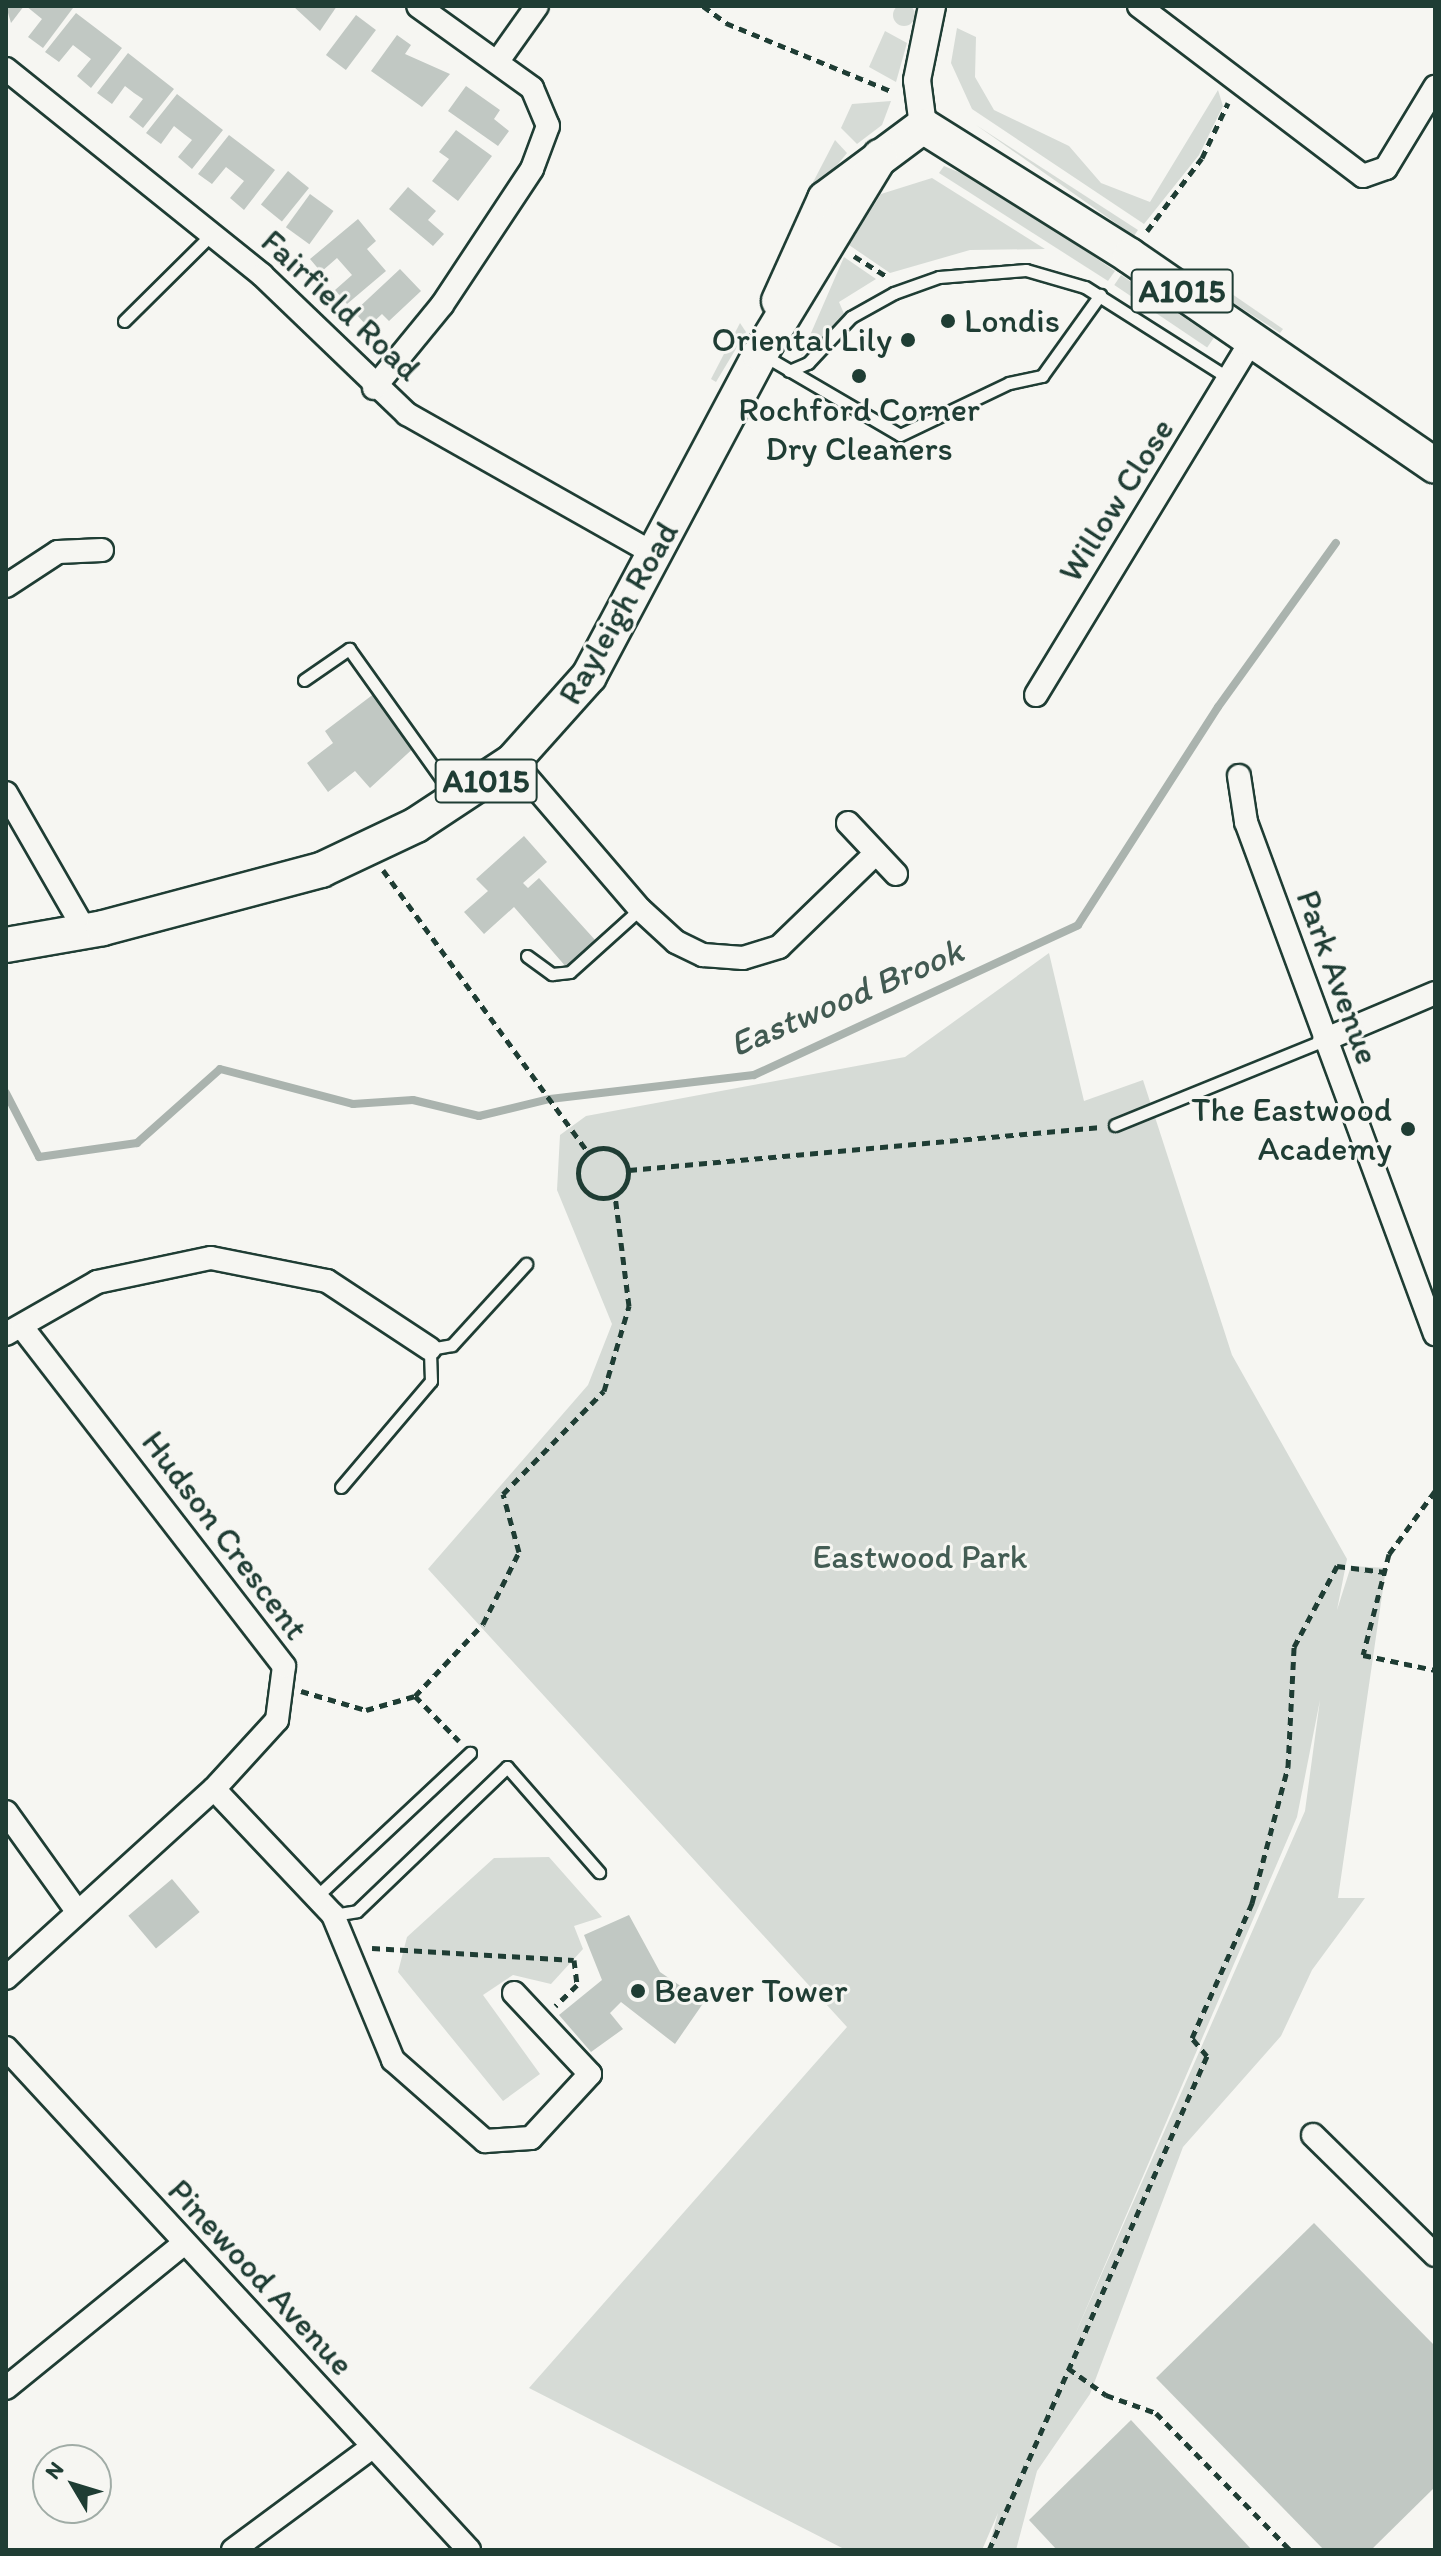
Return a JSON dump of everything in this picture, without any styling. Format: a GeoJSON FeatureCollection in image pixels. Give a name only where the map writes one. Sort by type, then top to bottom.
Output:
{"type":"FeatureCollection","features":[{"type":"Feature","properties":{"kind":"main road","name":"Rayleigh Road"},"geometry":{"type":"LineString","coordinates":[[6,945],[86,932],[275,886],[368,850],[457,802],[513,761],[589,676],[654,554],[775,362],[880,157],[920,111]]}},
{"type":"Feature","properties":{"kind":"main road","name":"A1015"},"geometry":{"type":"LineString","coordinates":[[920,111],[1435,466]]}},
{"type":"Feature","properties":{"kind":"street"},"geometry":{"type":"LineString","coordinates":[[374,388],[442,305],[544,145],[544,104],[498,61],[418,6]]}},
{"type":"Feature","properties":{"kind":"street"},"geometry":{"type":"LineString","coordinates":[[498,61],[537,6]]}},
{"type":"Feature","properties":{"kind":"street"},"geometry":{"type":"LineString","coordinates":[[920,111],[932,6]]}},
{"type":"Feature","properties":{"kind":"street"},"geometry":{"type":"LineString","coordinates":[[1139,6],[1239,85],[1371,177],[1386,168],[1435,87]]}},
{"type":"Feature","properties":{"kind":"street","name":"Fairfield Road"},"geometry":{"type":"LineString","coordinates":[[6,69],[212,234],[374,388],[442,438],[654,554]]}},
{"type":"Feature","properties":{"kind":"street","name":"Willow Close"},"geometry":{"type":"LineString","coordinates":[[1036,695],[1252,340]]}},
{"type":"Feature","properties":{"kind":"street"},"geometry":{"type":"LineString","coordinates":[[6,586],[58,552],[102,550]]}},
{"type":"Feature","properties":{"kind":"street"},"geometry":{"type":"LineString","coordinates":[[513,761],[640,909],[676,942],[703,955],[761,954],[813,922],[876,853]]}},
{"type":"Feature","properties":{"kind":"street","name":"Park Avenue"},"geometry":{"type":"LineString","coordinates":[[1239,776],[1246,822],[1435,1334]]}},
{"type":"Feature","properties":{"kind":"street"},"geometry":{"type":"LineString","coordinates":[[6,793],[86,932]]}},
{"type":"Feature","properties":{"kind":"street"},"geometry":{"type":"LineString","coordinates":[[848,823],[896,874]]}},
{"type":"Feature","properties":{"kind":"street"},"geometry":{"type":"LineString","coordinates":[[1324,1040],[1435,993]]}},
{"type":"Feature","properties":{"kind":"street"},"geometry":{"type":"LineString","coordinates":[[15,1331],[97,1282],[211,1258],[327,1281],[430,1349]]}},
{"type":"Feature","properties":{"kind":"street","name":"Hudson Crescent"},"geometry":{"type":"LineString","coordinates":[[6,1978],[214,1789],[277,1720],[284,1666],[15,1331]]}},
{"type":"Feature","properties":{"kind":"street"},"geometry":{"type":"LineString","coordinates":[[214,1789],[333,1915],[393,2060],[485,2141],[531,2138],[590,2074],[514,1993]]}},
{"type":"Feature","properties":{"kind":"street"},"geometry":{"type":"LineString","coordinates":[[6,1812],[77,1911]]}},
{"type":"Feature","properties":{"kind":"street","name":"Pinewood Avenue"},"geometry":{"type":"LineString","coordinates":[[6,2048],[183,2244],[469,2550]]}},
{"type":"Feature","properties":{"kind":"street"},"geometry":{"type":"LineString","coordinates":[[1313,2135],[1435,2255]]}},
{"type":"Feature","properties":{"kind":"street"},"geometry":{"type":"LineString","coordinates":[[6,2388],[183,2244]]}},
{"type":"Feature","properties":{"kind":"street"},"geometry":{"type":"LineString","coordinates":[[233,2550],[372,2447]]}},
{"type":"Feature","properties":{"kind":"lane"},"geometry":{"type":"LineString","coordinates":[[124,321],[212,234]]}},
{"type":"Feature","properties":{"kind":"lane"},"geometry":{"type":"LineString","coordinates":[[775,362],[808,363],[833,331],[871,304],[939,277],[1026,270],[1100,295],[1231,379]]}},
{"type":"Feature","properties":{"kind":"lane"},"geometry":{"type":"LineString","coordinates":[[775,362],[900,435],[1009,383],[1042,376],[1100,295]]}},
{"type":"Feature","properties":{"kind":"lane"},"geometry":{"type":"LineString","coordinates":[[304,680],[349,649],[457,802]]}},
{"type":"Feature","properties":{"kind":"lane"},"geometry":{"type":"LineString","coordinates":[[527,956],[552,974],[570,972],[640,909]]}},
{"type":"Feature","properties":{"kind":"lane"},"geometry":{"type":"LineString","coordinates":[[1115,1125],[1324,1040]]}},
{"type":"Feature","properties":{"kind":"lane"},"geometry":{"type":"LineString","coordinates":[[341,1487],[431,1381],[430,1349],[452,1345],[526,1264]]}},
{"type":"Feature","properties":{"kind":"lane"},"geometry":{"type":"LineString","coordinates":[[316,1897],[470,1753]]}},
{"type":"Feature","properties":{"kind":"lane"},"geometry":{"type":"LineString","coordinates":[[333,1915],[357,1911],[507,1767],[599,1872]]}},
{"type":"Feature","properties":{"kind":"path"},"geometry":{"type":"LineString","coordinates":[[703,6],[920,111]]}},
{"type":"Feature","properties":{"kind":"path"},"geometry":{"type":"LineString","coordinates":[[1147,231],[1202,158],[1239,85]]}},
{"type":"Feature","properties":{"kind":"path"},"geometry":{"type":"LineString","coordinates":[[843,249],[887,277]]}},
{"type":"Feature","properties":{"kind":"path"},"geometry":{"type":"LineString","coordinates":[[368,850],[588,1152]]}},
{"type":"Feature","properties":{"kind":"path"},"geometry":{"type":"LineString","coordinates":[[629,1170],[1115,1125]]}},
{"type":"Feature","properties":{"kind":"path"},"geometry":{"type":"LineString","coordinates":[[588,1152],[614,1149],[629,1170]]}},
{"type":"Feature","properties":{"kind":"path"},"geometry":{"type":"LineString","coordinates":[[588,1152],[579,1182],[590,1195],[615,1195]]}},
{"type":"Feature","properties":{"kind":"path"},"geometry":{"type":"LineString","coordinates":[[281,1685],[366,1710],[415,1696],[483,1624],[519,1552],[503,1494],[604,1391],[629,1306],[615,1195],[629,1170]]}},
{"type":"Feature","properties":{"kind":"path"},"geometry":{"type":"LineString","coordinates":[[1435,1491],[1385,1572],[1363,1655],[1435,1670]]}},
{"type":"Feature","properties":{"kind":"path"},"geometry":{"type":"LineString","coordinates":[[989,2550],[1207,2056],[1192,2038],[1260,1873],[1288,1767],[1294,1647],[1337,1566],[1385,1572]]}},
{"type":"Feature","properties":{"kind":"path"},"geometry":{"type":"LineString","coordinates":[[346,1947],[574,1960],[577,1985],[539,2020]]}},
{"type":"Feature","properties":{"kind":"path"},"geometry":{"type":"LineString","coordinates":[[1068,2368],[1106,2395],[1156,2413],[1290,2550]]}},
{"type":"Feature","properties":{"kind":"green space"},"geometry":{"type":"Polygon","coordinates":[[[900,4],[908,4],[915,15],[908,26],[900,26],[893,19],[893,11],[900,4]]]}},
{"type":"Feature","properties":{"kind":"green space"},"geometry":{"type":"Polygon","coordinates":[[[957,28],[976,37],[975,77],[994,110],[1069,146],[1101,183],[1150,202],[1218,90],[1223,106],[1199,155],[1144,224],[972,109],[951,63],[957,28]]]}},
{"type":"Feature","properties":{"kind":"green space"},"geometry":{"type":"Polygon","coordinates":[[[885,31],[907,43],[896,82],[869,67],[885,31]]]}},
{"type":"Feature","properties":{"kind":"green space"},"geometry":{"type":"Polygon","coordinates":[[[891,101],[882,125],[857,144],[841,128],[852,104],[891,101]]]}},
{"type":"Feature","properties":{"kind":"green space"},"geometry":{"type":"Polygon","coordinates":[[[976,125],[1138,230],[1134,236],[976,125]]]}},
{"type":"Feature","properties":{"kind":"green space"},"geometry":{"type":"Polygon","coordinates":[[[835,140],[847,153],[817,190],[809,190],[835,140]]]}},
{"type":"Feature","properties":{"kind":"green space"},"geometry":{"type":"Polygon","coordinates":[[[944,166],[987,184],[1115,271],[1108,281],[939,173],[944,166]]]}},
{"type":"Feature","properties":{"kind":"green space"},"geometry":{"type":"Polygon","coordinates":[[[932,178],[1045,249],[970,250],[890,273],[849,245],[881,194],[932,178]]]}},
{"type":"Feature","properties":{"kind":"green space"},"geometry":{"type":"Polygon","coordinates":[[[844,257],[876,279],[839,302],[845,316],[801,356],[844,257]]]}},
{"type":"Feature","properties":{"kind":"green space"},"geometry":{"type":"Polygon","coordinates":[[[1200,272],[1283,329],[1280,333],[1198,280],[1200,272]]]}},
{"type":"Feature","properties":{"kind":"green space"},"geometry":{"type":"Polygon","coordinates":[[[1121,275],[1214,338],[1207,348],[1114,285],[1121,275]]]}},
{"type":"Feature","properties":{"kind":"green space"},"geometry":{"type":"Polygon","coordinates":[[[740,323],[746,332],[716,382],[711,379],[740,323]]]}},
{"type":"Feature","properties":{"kind":"green space","name":"Eastwood Park"},"geometry":{"type":"Polygon","coordinates":[[[1049,953],[1084,1101],[1143,1080],[1232,1355],[1347,1559],[1337,1610],[1351,1566],[1386,1568],[1338,1898],[1365,1898],[1312,1970],[1281,2036],[1183,2147],[1090,2394],[1037,2471],[1016,2550],[988,2550],[998,2513],[982,2550],[846,2550],[529,2388],[847,2027],[428,1569],[588,1385],[612,1324],[557,1190],[560,1135],[586,1116],[905,1057],[1049,953]],[[1320,1700],[1297,1817],[1074,2337],[1305,1811],[1320,1700]]]}},
{"type":"Feature","properties":{"kind":"green space"},"geometry":{"type":"Polygon","coordinates":[[[549,1857],[602,1917],[574,1926],[583,1949],[551,1984],[513,1975],[483,1995],[540,2074],[503,2101],[398,1972],[407,1937],[494,1858],[549,1857]]]}},
{"type":"Feature","properties":{"kind":"building"},"geometry":{"type":"Polygon","coordinates":[[[6,6],[24,6],[11,23],[6,6]]]}},
{"type":"Feature","properties":{"kind":"building"},"geometry":{"type":"Polygon","coordinates":[[[26,6],[73,8],[43,48],[28,37],[42,19],[26,6]]]}},
{"type":"Feature","properties":{"kind":"building"},"geometry":{"type":"Polygon","coordinates":[[[293,6],[337,6],[320,31],[293,6]]]}},
{"type":"Feature","properties":{"kind":"building"},"geometry":{"type":"Polygon","coordinates":[[[76,13],[122,48],[91,88],[77,76],[91,59],[73,45],[59,62],[45,52],[76,13]]]}},
{"type":"Feature","properties":{"kind":"building"},"geometry":{"type":"Polygon","coordinates":[[[356,15],[376,30],[346,70],[326,55],[356,15]]]}},
{"type":"Feature","properties":{"kind":"building"},"geometry":{"type":"Polygon","coordinates":[[[397,35],[411,45],[405,54],[450,74],[422,107],[371,71],[397,35]]]}},
{"type":"Feature","properties":{"kind":"building"},"geometry":{"type":"Polygon","coordinates":[[[128,53],[174,89],[143,128],[129,117],[143,99],[125,86],[112,104],[97,93],[128,53]]]}},
{"type":"Feature","properties":{"kind":"building"},"geometry":{"type":"Polygon","coordinates":[[[466,86],[500,110],[494,119],[509,131],[498,146],[448,111],[466,86]]]}},
{"type":"Feature","properties":{"kind":"building"},"geometry":{"type":"Polygon","coordinates":[[[177,94],[223,130],[192,169],[178,157],[192,140],[174,126],[161,144],[146,133],[177,94]]]}},
{"type":"Feature","properties":{"kind":"building"},"geometry":{"type":"Polygon","coordinates":[[[456,130],[492,156],[458,201],[432,181],[449,159],[439,152],[456,130]]]}},
{"type":"Feature","properties":{"kind":"building"},"geometry":{"type":"Polygon","coordinates":[[[229,135],[275,170],[244,210],[230,198],[244,181],[226,167],[212,184],[198,174],[229,135]]]}},
{"type":"Feature","properties":{"kind":"building"},"geometry":{"type":"Polygon","coordinates":[[[288,171],[309,188],[282,221],[261,204],[288,171]]]}},
{"type":"Feature","properties":{"kind":"building"},"geometry":{"type":"Polygon","coordinates":[[[408,187],[436,211],[428,220],[444,234],[433,246],[389,209],[408,187]]]}},
{"type":"Feature","properties":{"kind":"building"},"geometry":{"type":"Polygon","coordinates":[[[310,194],[333,211],[309,244],[286,227],[310,194]]]}},
{"type":"Feature","properties":{"kind":"building"},"geometry":{"type":"Polygon","coordinates":[[[358,219],[376,241],[367,249],[386,271],[347,304],[335,290],[352,275],[337,258],[321,272],[310,259],[358,219]]]}},
{"type":"Feature","properties":{"kind":"building"},"geometry":{"type":"Polygon","coordinates":[[[400,269],[421,291],[389,321],[382,314],[368,327],[354,312],[400,269]]]}},
{"type":"Feature","properties":{"kind":"building"},"geometry":{"type":"Polygon","coordinates":[[[375,693],[418,744],[370,788],[355,771],[328,792],[307,763],[333,743],[325,731],[375,693]]]}},
{"type":"Feature","properties":{"kind":"building"},"geometry":{"type":"Polygon","coordinates":[[[524,836],[547,862],[523,883],[528,888],[539,878],[596,941],[567,968],[514,907],[484,934],[464,912],[488,891],[476,879],[524,836]]]}},
{"type":"Feature","properties":{"kind":"building"},"geometry":{"type":"Polygon","coordinates":[[[172,1879],[200,1912],[156,1949],[128,1916],[172,1879]]]}},
{"type":"Feature","properties":{"kind":"building","name":"Beaver Tower"},"geometry":{"type":"Polygon","coordinates":[[[629,1915],[660,1972],[704,2002],[675,2044],[621,2002],[610,2013],[623,2029],[591,2052],[559,2015],[602,1980],[584,1935],[629,1915]]]}},
{"type":"Feature","properties":{"kind":"building"},"geometry":{"type":"Polygon","coordinates":[[[1314,2223],[1435,2346],[1435,2487],[1371,2550],[1324,2550],[1156,2378],[1314,2223]]]}},
{"type":"Feature","properties":{"kind":"building"},"geometry":{"type":"Polygon","coordinates":[[[1131,2420],[1252,2550],[1057,2550],[1029,2520],[1131,2420]]]}},
{"type":"Feature","properties":{"kind":"waterway","name":"Eastwood Brook"},"geometry":{"type":"LineString","coordinates":[[6,1093],[39,1157],[137,1143],[220,1069],[353,1104],[413,1100],[479,1116],[550,1099],[754,1075],[1078,925],[1218,707],[1336,543]]}},
{"type":"Feature","properties":{"kind":"place","name":"Londis"},"geometry":{"type":"Point","coordinates":[948,321]}},
{"type":"Feature","properties":{"kind":"place","name":"Oriental Lily"},"geometry":{"type":"Point","coordinates":[908,340]}},
{"type":"Feature","properties":{"kind":"place","name":"Rochford Corner Dry Cleaners"},"geometry":{"type":"Point","coordinates":[859,376]}},
{"type":"Feature","properties":{"kind":"place","name":"The Eastwood Academy"},"geometry":{"type":"Point","coordinates":[1408,1129]}},
{"type":"Feature","properties":{"kind":"place","name":"Beaver Tower"},"geometry":{"type":"Point","coordinates":[638,1991]}}]}
